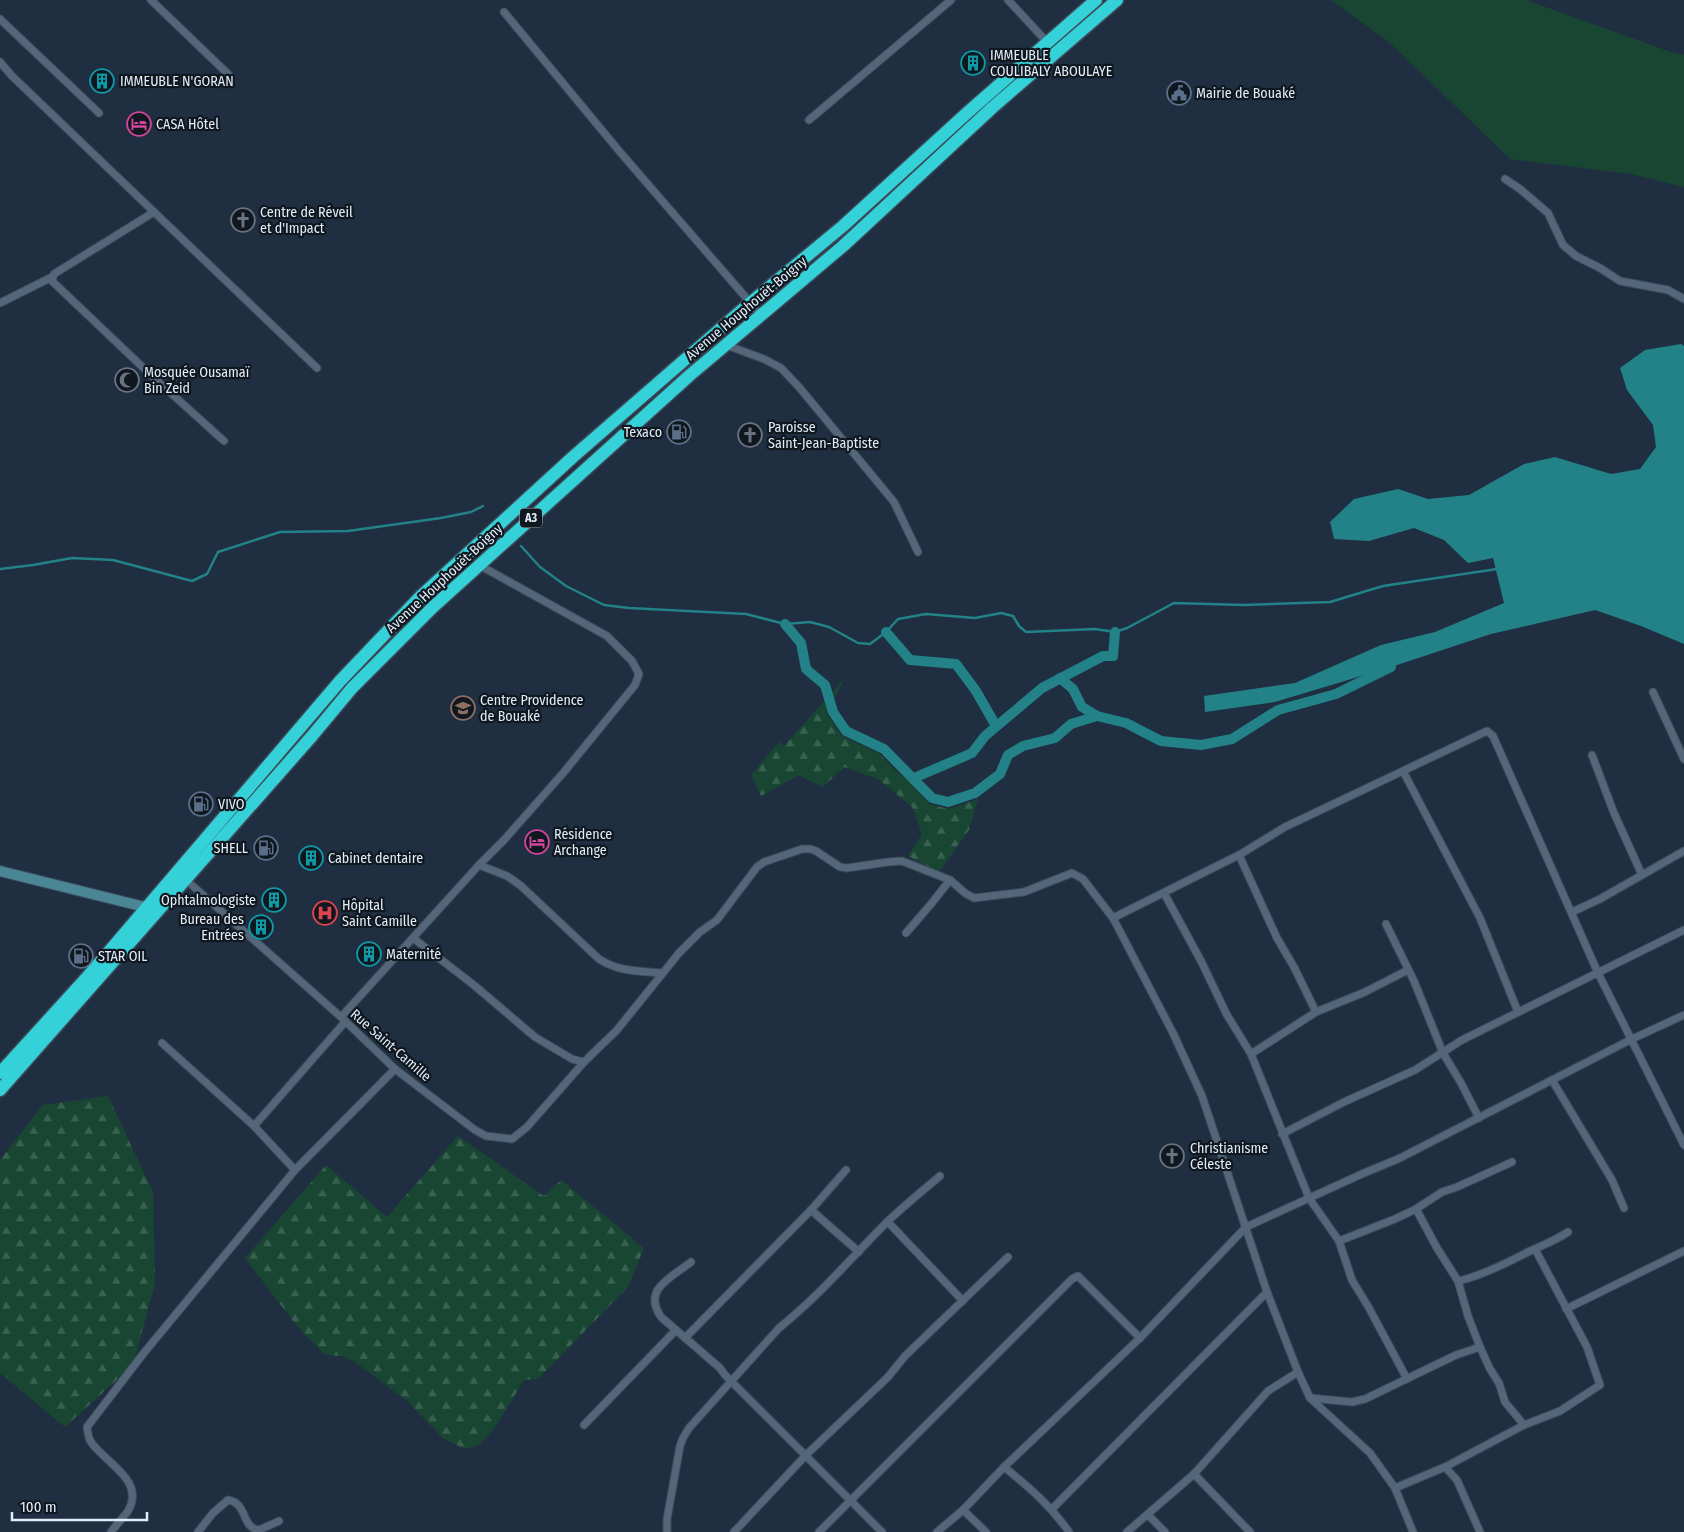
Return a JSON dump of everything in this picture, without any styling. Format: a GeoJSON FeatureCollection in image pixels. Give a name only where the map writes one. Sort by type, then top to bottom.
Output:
{"type":"FeatureCollection","features":[{"type":"Feature","properties":{"kind":"highway","name":"Avenue Houphouët-Boigny"},"geometry":{"type":"LineString","coordinates":[[0,1090],[153,909],[340,680],[421,596],[574,456],[842,226],[1096,0]]}},
{"type":"Feature","properties":{"kind":"highway","name":"Avenue Houphouët-Boigny"},"geometry":{"type":"LineString","coordinates":[[0,1073],[84,980],[153,909],[186,880],[352,688],[433,607],[726,345],[843,246],[993,107],[1117,0]]}},
{"type":"Feature","properties":{"kind":"street"},"geometry":{"type":"LineString","coordinates":[[151,0],[229,75]]}},
{"type":"Feature","properties":{"kind":"street"},"geometry":{"type":"LineString","coordinates":[[809,120],[951,0]]}},
{"type":"Feature","properties":{"kind":"street"},"geometry":{"type":"LineString","coordinates":[[1008,0],[1048,42]]}},
{"type":"Feature","properties":{"kind":"street"},"geometry":{"type":"LineString","coordinates":[[504,12],[620,152],[761,315]]}},
{"type":"Feature","properties":{"kind":"street"},"geometry":{"type":"LineString","coordinates":[[0,20],[99,113]]}},
{"type":"Feature","properties":{"kind":"street"},"geometry":{"type":"LineString","coordinates":[[0,62],[12,76],[316,368]]}},
{"type":"Feature","properties":{"kind":"street"},"geometry":{"type":"LineString","coordinates":[[1505,178],[1526,193],[1548,213],[1563,245],[1576,256],[1620,281],[1668,290],[1684,299]]}},
{"type":"Feature","properties":{"kind":"street"},"geometry":{"type":"LineString","coordinates":[[0,303],[52,277],[154,212]]}},
{"type":"Feature","properties":{"kind":"street"},"geometry":{"type":"LineString","coordinates":[[52,277],[52,281],[224,441]]}},
{"type":"Feature","properties":{"kind":"street"},"geometry":{"type":"LineString","coordinates":[[726,345],[764,359],[781,368],[799,387],[894,502],[918,552]]}},
{"type":"Feature","properties":{"kind":"street"},"geometry":{"type":"LineString","coordinates":[[254,1126],[414,938],[564,772],[635,686],[639,674],[632,661],[607,636],[479,565]]}},
{"type":"Feature","properties":{"kind":"street"},"geometry":{"type":"LineString","coordinates":[[1653,692],[1684,759]]}},
{"type":"Feature","properties":{"kind":"street"},"geometry":{"type":"LineString","coordinates":[[1113,918],[1239,855],[1285,828],[1487,731],[1490,732],[1598,973],[1684,1145]]}},
{"type":"Feature","properties":{"kind":"street"},"geometry":{"type":"LineString","coordinates":[[1592,755],[1614,813],[1642,875]]}},
{"type":"Feature","properties":{"kind":"street"},"geometry":{"type":"LineString","coordinates":[[1403,771],[1480,918],[1518,1012]]}},
{"type":"Feature","properties":{"kind":"street"},"geometry":{"type":"LineString","coordinates":[[414,938],[535,1037],[572,1059],[584,1062],[616,1030],[700,932],[717,920],[757,867],[764,862],[802,849],[816,851],[840,867],[847,868],[902,861],[950,880],[965,894],[974,898],[1024,892],[1072,873],[1083,879],[1113,918],[1173,1033],[1202,1096],[1267,1292],[1310,1398],[1370,1453],[1395,1488],[1413,1532]]}},
{"type":"Feature","properties":{"kind":"street"},"geometry":{"type":"LineString","coordinates":[[1572,912],[1684,851]]}},
{"type":"Feature","properties":{"kind":"street"},"geometry":{"type":"LineString","coordinates":[[1239,855],[1277,938],[1294,967],[1316,1012]]}},
{"type":"Feature","properties":{"kind":"street"},"geometry":{"type":"LineString","coordinates":[[479,866],[507,876],[520,885],[599,959],[610,966],[629,971],[663,973]]}},
{"type":"Feature","properties":{"kind":"street"},"geometry":{"type":"LineString","coordinates":[[0,871],[153,909]]}},
{"type":"Feature","properties":{"kind":"street","name":"Rue Saint-Camille"},"geometry":{"type":"LineString","coordinates":[[186,880],[395,1069],[475,1130],[486,1136],[512,1139],[527,1127],[584,1062]]}},
{"type":"Feature","properties":{"kind":"street"},"geometry":{"type":"LineString","coordinates":[[906,933],[950,880]]}},
{"type":"Feature","properties":{"kind":"street"},"geometry":{"type":"LineString","coordinates":[[1164,893],[1202,961],[1227,1015],[1251,1054],[1308,1198],[1339,1241],[1352,1280],[1370,1308],[1407,1379]]}},
{"type":"Feature","properties":{"kind":"street"},"geometry":{"type":"LineString","coordinates":[[1386,924],[1414,981],[1443,1053],[1479,1118]]}},
{"type":"Feature","properties":{"kind":"street"},"geometry":{"type":"LineString","coordinates":[[1282,1134],[1344,1102],[1415,1070],[1462,1040],[1684,930]]}},
{"type":"Feature","properties":{"kind":"street"},"geometry":{"type":"LineString","coordinates":[[1251,1054],[1316,1012],[1365,992],[1408,970]]}},
{"type":"Feature","properties":{"kind":"street"},"geometry":{"type":"LineString","coordinates":[[938,1532],[1140,1338],[1246,1227],[1398,1159],[1632,1039],[1684,1015]]}},
{"type":"Feature","properties":{"kind":"street"},"geometry":{"type":"LineString","coordinates":[[162,1043],[254,1126],[295,1170]]}},
{"type":"Feature","properties":{"kind":"street"},"geometry":{"type":"LineString","coordinates":[[111,1532],[128,1511],[132,1493],[127,1478],[90,1440],[87,1427],[143,1354],[295,1170],[395,1069]]}},
{"type":"Feature","properties":{"kind":"street"},"geometry":{"type":"LineString","coordinates":[[1552,1080],[1612,1180],[1624,1208]]}},
{"type":"Feature","properties":{"kind":"street"},"geometry":{"type":"LineString","coordinates":[[1339,1241],[1416,1209],[1442,1192],[1512,1162]]}},
{"type":"Feature","properties":{"kind":"street"},"geometry":{"type":"LineString","coordinates":[[685,1338],[811,1210],[846,1170]]}},
{"type":"Feature","properties":{"kind":"street"},"geometry":{"type":"LineString","coordinates":[[667,1532],[667,1519],[683,1438],[689,1428],[779,1328],[888,1222],[940,1176]]}},
{"type":"Feature","properties":{"kind":"street"},"geometry":{"type":"LineString","coordinates":[[1416,1209],[1437,1248],[1458,1281],[1468,1316],[1480,1347],[1499,1383],[1505,1402],[1524,1425]]}},
{"type":"Feature","properties":{"kind":"street"},"geometry":{"type":"LineString","coordinates":[[811,1210],[859,1252]]}},
{"type":"Feature","properties":{"kind":"street"},"geometry":{"type":"LineString","coordinates":[[888,1222],[963,1301]]}},
{"type":"Feature","properties":{"kind":"street"},"geometry":{"type":"LineString","coordinates":[[1458,1281],[1469,1279],[1560,1238],[1568,1232]]}},
{"type":"Feature","properties":{"kind":"street"},"geometry":{"type":"LineString","coordinates":[[1395,1488],[1445,1467],[1524,1425],[1560,1411],[1600,1385],[1588,1347],[1535,1249]]}},
{"type":"Feature","properties":{"kind":"street"},"geometry":{"type":"LineString","coordinates":[[1566,1309],[1684,1251]]}},
{"type":"Feature","properties":{"kind":"street"},"geometry":{"type":"LineString","coordinates":[[734,1532],[806,1455],[888,1377],[905,1356],[1008,1257]]}},
{"type":"Feature","properties":{"kind":"street"},"geometry":{"type":"LineString","coordinates":[[690,1262],[659,1287],[654,1299],[655,1308],[676,1330],[720,1368],[882,1532]]}},
{"type":"Feature","properties":{"kind":"street"},"geometry":{"type":"LineString","coordinates":[[818,1532],[1072,1279],[1078,1276],[1082,1279],[1140,1338]]}},
{"type":"Feature","properties":{"kind":"street"},"geometry":{"type":"LineString","coordinates":[[1052,1509],[1267,1292]]}},
{"type":"Feature","properties":{"kind":"street"},"geometry":{"type":"LineString","coordinates":[[584,1425],[676,1330]]}},
{"type":"Feature","properties":{"kind":"street"},"geometry":{"type":"LineString","coordinates":[[1310,1398],[1352,1402],[1365,1399],[1456,1355],[1480,1347]]}},
{"type":"Feature","properties":{"kind":"street"},"geometry":{"type":"LineString","coordinates":[[1127,1532],[1194,1474],[1268,1391],[1298,1372]]}},
{"type":"Feature","properties":{"kind":"street"},"geometry":{"type":"LineString","coordinates":[[1004,1467],[1041,1498],[1069,1532]]}},
{"type":"Feature","properties":{"kind":"street"},"geometry":{"type":"LineString","coordinates":[[1445,1467],[1457,1480],[1480,1532]]}},
{"type":"Feature","properties":{"kind":"street"},"geometry":{"type":"LineString","coordinates":[[1194,1474],[1250,1532]]}},
{"type":"Feature","properties":{"kind":"street"},"geometry":{"type":"LineString","coordinates":[[198,1532],[228,1500],[234,1501],[239,1505],[249,1524],[255,1530],[259,1530],[279,1520]]}},
{"type":"Feature","properties":{"kind":"street"},"geometry":{"type":"LineString","coordinates":[[963,1510],[986,1532]]}},
{"type":"Feature","properties":{"kind":"street"},"geometry":{"type":"LineString","coordinates":[[1148,1515],[1165,1532]]}},
{"type":"Feature","properties":{"kind":"green space"},"geometry":{"type":"Polygon","coordinates":[[[1331,0],[1526,0],[1684,55],[1684,187],[1631,174],[1510,159],[1389,42],[1331,0]]]}},
{"type":"Feature","properties":{"kind":"green space"},"geometry":{"type":"Polygon","coordinates":[[[844,679],[827,714],[842,736],[880,754],[897,772],[910,782],[929,804],[949,809],[978,799],[969,830],[939,872],[908,856],[922,834],[912,807],[878,779],[844,767],[823,787],[799,775],[761,796],[751,775],[779,742],[784,746],[844,679]]]}},
{"type":"Feature","properties":{"kind":"green space"},"geometry":{"type":"Polygon","coordinates":[[[108,1096],[153,1192],[155,1284],[133,1365],[65,1427],[0,1373],[0,1160],[43,1105],[108,1096]]]}},
{"type":"Feature","properties":{"kind":"green space"},"geometry":{"type":"Polygon","coordinates":[[[458,1136],[544,1196],[561,1180],[644,1248],[628,1287],[538,1379],[524,1380],[494,1429],[479,1445],[464,1449],[443,1438],[407,1401],[355,1362],[342,1356],[325,1355],[296,1325],[245,1258],[326,1165],[387,1217],[458,1136]]]}},
{"type":"Feature","properties":{"kind":"shaded area"},"geometry":{"type":"Polygon","coordinates":[[[1681,344],[1684,346],[1684,644],[1595,610],[1491,634],[1275,702],[1205,712],[1204,696],[1295,683],[1381,645],[1435,632],[1504,603],[1493,558],[1468,563],[1444,540],[1414,528],[1369,541],[1334,539],[1330,522],[1354,499],[1398,489],[1428,499],[1469,495],[1524,464],[1555,457],[1611,474],[1640,469],[1656,447],[1653,425],[1627,390],[1620,368],[1645,350],[1681,344]]]}},
{"type":"Feature","properties":{"kind":"waterway"},"geometry":{"type":"LineString","coordinates":[[0,569],[72,558],[113,560],[192,581],[207,574],[218,552],[280,532],[348,531],[441,518],[471,512],[483,506]]}},
{"type":"Feature","properties":{"kind":"waterway"},"geometry":{"type":"LineString","coordinates":[[521,546],[540,567],[566,586],[604,605],[746,614],[785,624],[810,622],[829,627],[858,643],[870,644],[886,632],[898,619],[926,614],[975,618],[1001,613],[1013,616],[1019,626],[1026,632],[1095,629],[1115,632],[1127,628],[1174,603],[1244,605],[1330,602],[1383,586],[1497,569]]}},
{"type":"Feature","properties":{"kind":"waterway"},"geometry":{"type":"LineString","coordinates":[[785,624],[801,643],[806,669],[825,685],[833,712],[846,731],[884,749],[932,798],[948,802],[975,793],[1000,774],[1008,755],[1023,746],[1055,738],[1071,724],[1097,716]]}},
{"type":"Feature","properties":{"kind":"waterway"},"geometry":{"type":"LineString","coordinates":[[886,632],[910,660],[956,664],[976,691],[996,726]]}},
{"type":"Feature","properties":{"kind":"waterway"},"geometry":{"type":"LineString","coordinates":[[914,778],[972,753],[985,736],[1042,688],[1103,656],[1113,656],[1115,632]]}},
{"type":"Feature","properties":{"kind":"waterway"},"geometry":{"type":"LineString","coordinates":[[1060,678],[1073,689],[1082,707],[1097,716],[1126,723],[1161,741],[1201,745],[1232,739],[1278,710],[1336,694],[1391,667]]}},
{"type":"Feature","properties":{"kind":"place","name":"IMMEUBLE COULIBALY ABOULAYE"},"geometry":{"type":"Point","coordinates":[973,63]}},
{"type":"Feature","properties":{"kind":"place","name":"IMMEUBLE N'GORAN"},"geometry":{"type":"Point","coordinates":[102,81]}},
{"type":"Feature","properties":{"kind":"place","name":"Mairie de Bouaké"},"geometry":{"type":"Point","coordinates":[1179,93]}},
{"type":"Feature","properties":{"kind":"place","name":"CASA Hôtel"},"geometry":{"type":"Point","coordinates":[139,124]}},
{"type":"Feature","properties":{"kind":"place","name":"Centre de Réveil et d'Impact"},"geometry":{"type":"Point","coordinates":[243,220]}},
{"type":"Feature","properties":{"kind":"place","name":"Mosquée Ousamaï Bin Zeid"},"geometry":{"type":"Point","coordinates":[127,380]}},
{"type":"Feature","properties":{"kind":"place","name":"Texaco"},"geometry":{"type":"Point","coordinates":[679,432]}},
{"type":"Feature","properties":{"kind":"place","name":"Paroisse Saint-Jean-Baptiste"},"geometry":{"type":"Point","coordinates":[750,435]}},
{"type":"Feature","properties":{"kind":"place","name":"Centre Providence de Bouaké"},"geometry":{"type":"Point","coordinates":[463,708]}},
{"type":"Feature","properties":{"kind":"place","name":"VIVO"},"geometry":{"type":"Point","coordinates":[201,804]}},
{"type":"Feature","properties":{"kind":"place","name":"Résidence Archange"},"geometry":{"type":"Point","coordinates":[537,842]}},
{"type":"Feature","properties":{"kind":"place","name":"SHELL"},"geometry":{"type":"Point","coordinates":[266,848]}},
{"type":"Feature","properties":{"kind":"place","name":"Cabinet dentaire"},"geometry":{"type":"Point","coordinates":[311,858]}},
{"type":"Feature","properties":{"kind":"place","name":"Ophtalmologiste"},"geometry":{"type":"Point","coordinates":[274,900]}},
{"type":"Feature","properties":{"kind":"place","name":"Hôpital Saint Camille"},"geometry":{"type":"Point","coordinates":[325,913]}},
{"type":"Feature","properties":{"kind":"place","name":"Bureau des Entrées"},"geometry":{"type":"Point","coordinates":[261,927]}},
{"type":"Feature","properties":{"kind":"place","name":"Maternité"},"geometry":{"type":"Point","coordinates":[369,954]}},
{"type":"Feature","properties":{"kind":"place","name":"STAR OIL"},"geometry":{"type":"Point","coordinates":[81,956]}},
{"type":"Feature","properties":{"kind":"place","name":"Christianisme Céleste"},"geometry":{"type":"Point","coordinates":[1172,1156]}}]}
